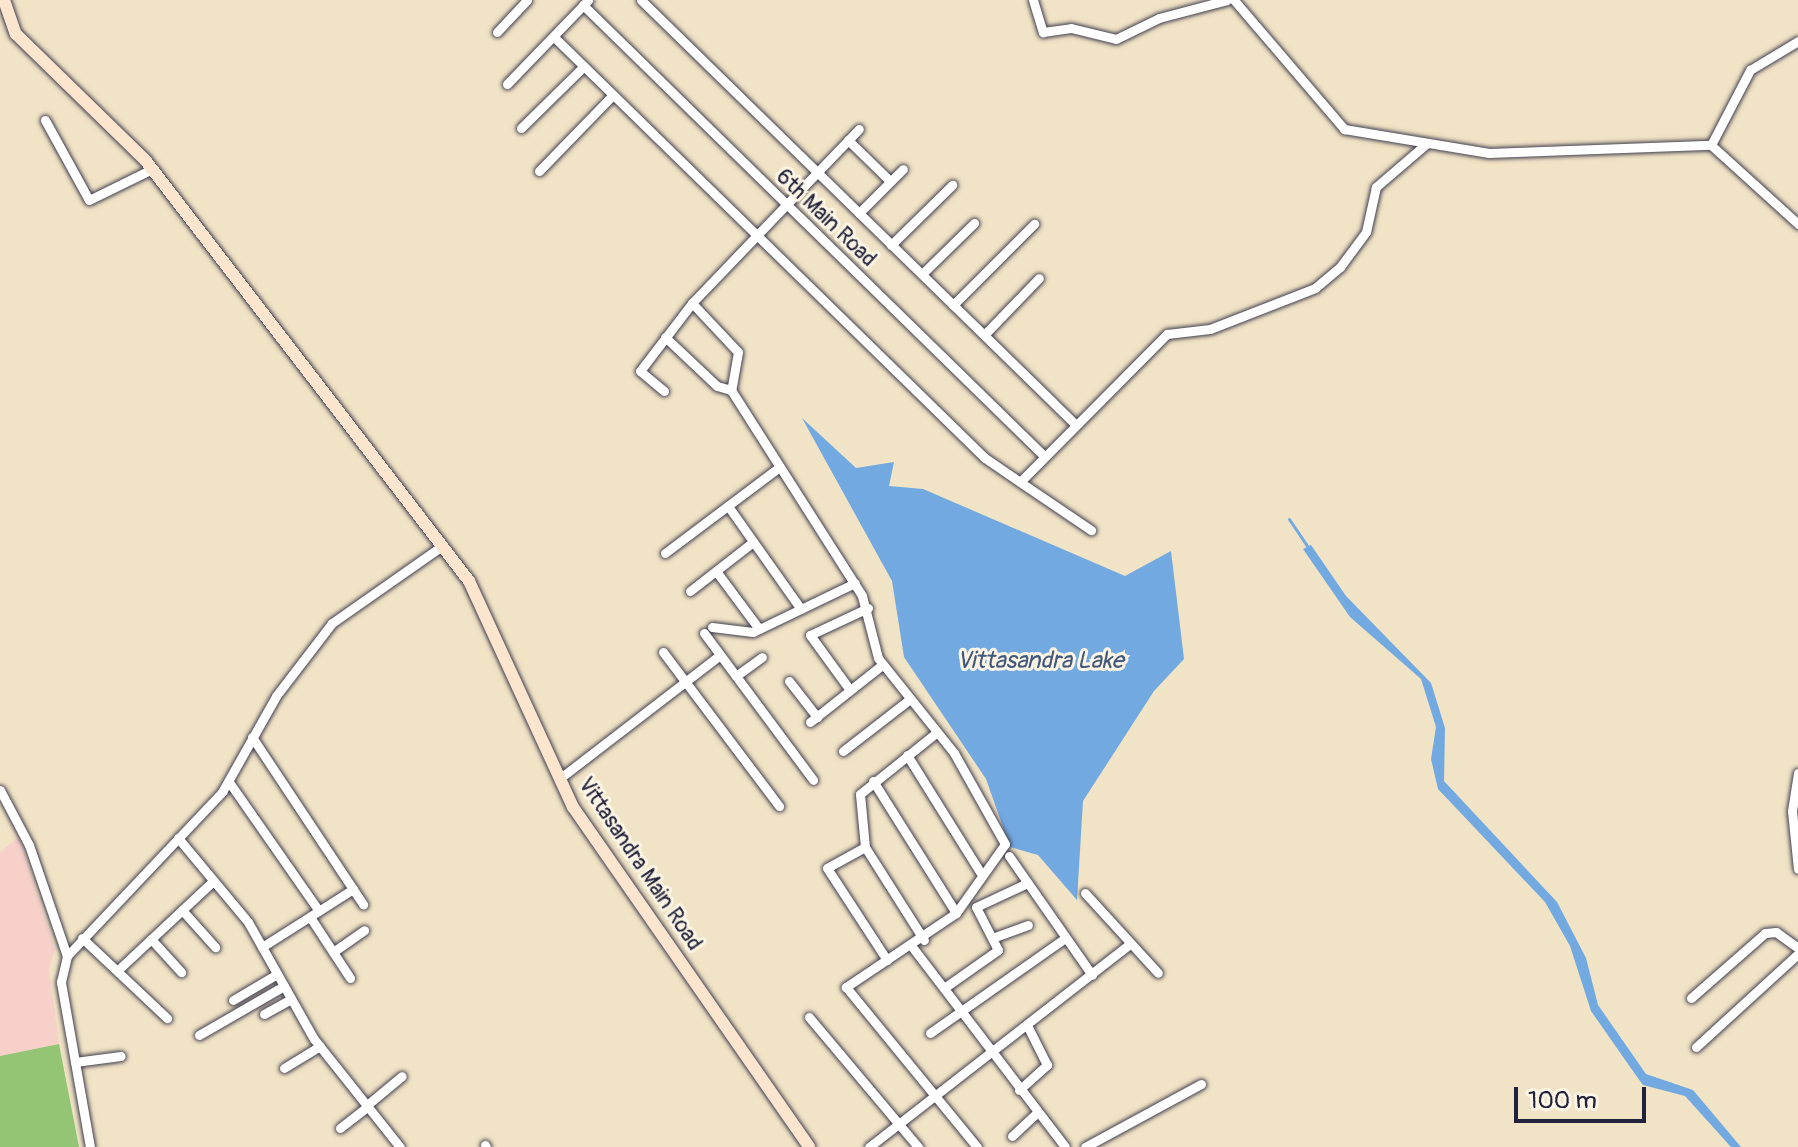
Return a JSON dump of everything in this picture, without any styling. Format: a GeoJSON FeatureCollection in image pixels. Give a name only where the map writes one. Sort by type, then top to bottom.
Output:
{"type":"FeatureCollection","features":[{"type":"Feature","properties":{"kind":"street","name":"Vittasandra Main Road"},"geometry":{"type":"LineString","coordinates":[[4,0],[21,40],[152,169],[442,546],[481,603],[559,779],[809,1147]]}},
{"type":"Feature","properties":{"kind":"street"},"geometry":{"type":"LineString","coordinates":[[497,32],[527,0]]}},
{"type":"Feature","properties":{"kind":"street"},"geometry":{"type":"LineString","coordinates":[[641,0],[1075,424]]}},
{"type":"Feature","properties":{"kind":"street"},"geometry":{"type":"LineString","coordinates":[[1033,0],[1043,32],[1071,28],[1116,39],[1227,0]]}},
{"type":"Feature","properties":{"kind":"street"},"geometry":{"type":"LineString","coordinates":[[1234,0],[1344,129],[1426,144],[1522,154],[1711,145],[1798,224]]}},
{"type":"Feature","properties":{"kind":"street"},"geometry":{"type":"LineString","coordinates":[[507,84],[585,3]]}},
{"type":"Feature","properties":{"kind":"street","name":"6th Main Road"},"geometry":{"type":"LineString","coordinates":[[585,3],[1044,456]]}},
{"type":"Feature","properties":{"kind":"street"},"geometry":{"type":"LineString","coordinates":[[554,37],[985,458],[1091,530]]}},
{"type":"Feature","properties":{"kind":"street"},"geometry":{"type":"LineString","coordinates":[[1711,145],[1750,70],[1798,41]]}},
{"type":"Feature","properties":{"kind":"street"},"geometry":{"type":"LineString","coordinates":[[521,128],[583,67]]}},
{"type":"Feature","properties":{"kind":"street"},"geometry":{"type":"LineString","coordinates":[[539,171],[612,96]]}},
{"type":"Feature","properties":{"kind":"street"},"geometry":{"type":"LineString","coordinates":[[45,120],[89,200],[152,169]]}},
{"type":"Feature","properties":{"kind":"street"},"geometry":{"type":"LineString","coordinates":[[664,391],[640,371],[665,337],[692,303],[859,129]]}},
{"type":"Feature","properties":{"kind":"street"},"geometry":{"type":"LineString","coordinates":[[848,140],[890,181]]}},
{"type":"Feature","properties":{"kind":"street"},"geometry":{"type":"LineString","coordinates":[[1020,482],[1167,334],[1210,329],[1315,288],[1366,232],[1376,187],[1426,144]]}},
{"type":"Feature","properties":{"kind":"street"},"geometry":{"type":"LineString","coordinates":[[859,213],[903,169]]}},
{"type":"Feature","properties":{"kind":"street"},"geometry":{"type":"LineString","coordinates":[[891,245],[952,185]]}},
{"type":"Feature","properties":{"kind":"street"},"geometry":{"type":"LineString","coordinates":[[922,274],[974,223]]}},
{"type":"Feature","properties":{"kind":"street"},"geometry":{"type":"LineString","coordinates":[[953,305],[1034,224]]}},
{"type":"Feature","properties":{"kind":"street"},"geometry":{"type":"LineString","coordinates":[[984,335],[1039,278]]}},
{"type":"Feature","properties":{"kind":"street"},"geometry":{"type":"LineString","coordinates":[[692,303],[738,352],[731,390],[777,469],[855,583],[868,608],[882,665],[937,732],[1005,844],[980,872],[956,913],[913,948],[887,960],[847,990],[936,1093],[977,1147]]}},
{"type":"Feature","properties":{"kind":"street"},"geometry":{"type":"LineString","coordinates":[[665,337],[717,386],[731,390]]}},
{"type":"Feature","properties":{"kind":"street"},"geometry":{"type":"LineString","coordinates":[[665,553],[777,469]]}},
{"type":"Feature","properties":{"kind":"street"},"geometry":{"type":"LineString","coordinates":[[728,506],[801,609]]}},
{"type":"Feature","properties":{"kind":"street"},"geometry":{"type":"LineString","coordinates":[[690,591],[753,542]]}},
{"type":"Feature","properties":{"kind":"street"},"geometry":{"type":"LineString","coordinates":[[90,1147],[61,982],[67,956],[229,782],[252,737],[332,623],[442,546]]}},
{"type":"Feature","properties":{"kind":"street"},"geometry":{"type":"LineString","coordinates":[[716,571],[759,629]]}},
{"type":"Feature","properties":{"kind":"street"},"geometry":{"type":"LineString","coordinates":[[813,780],[720,655],[708,630],[759,629],[855,583]]}},
{"type":"Feature","properties":{"kind":"street"},"geometry":{"type":"LineString","coordinates":[[850,690],[810,635],[868,608]]}},
{"type":"Feature","properties":{"kind":"street"},"geometry":{"type":"LineString","coordinates":[[663,652],[779,806]]}},
{"type":"Feature","properties":{"kind":"street"},"geometry":{"type":"LineString","coordinates":[[559,779],[720,655]]}},
{"type":"Feature","properties":{"kind":"street"},"geometry":{"type":"LineString","coordinates":[[736,676],[762,657]]}},
{"type":"Feature","properties":{"kind":"street"},"geometry":{"type":"LineString","coordinates":[[789,681],[814,719],[882,665]]}},
{"type":"Feature","properties":{"kind":"street"},"geometry":{"type":"LineString","coordinates":[[843,751],[910,699]]}},
{"type":"Feature","properties":{"kind":"street"},"geometry":{"type":"LineString","coordinates":[[924,940],[865,847],[860,794],[937,732]]}},
{"type":"Feature","properties":{"kind":"street"},"geometry":{"type":"LineString","coordinates":[[252,737],[363,904]]}},
{"type":"Feature","properties":{"kind":"street"},"geometry":{"type":"LineString","coordinates":[[907,755],[980,872]]}},
{"type":"Feature","properties":{"kind":"street"},"geometry":{"type":"LineString","coordinates":[[1798,776],[1795,813],[1798,869]]}},
{"type":"Feature","properties":{"kind":"street"},"geometry":{"type":"LineString","coordinates":[[873,781],[956,913]]}},
{"type":"Feature","properties":{"kind":"street"},"geometry":{"type":"LineString","coordinates":[[229,782],[314,914],[350,978]]}},
{"type":"Feature","properties":{"kind":"street"},"geometry":{"type":"LineString","coordinates":[[0,790],[67,956]]}},
{"type":"Feature","properties":{"kind":"street"},"geometry":{"type":"LineString","coordinates":[[0,813],[8,804]]}},
{"type":"Feature","properties":{"kind":"street"},"geometry":{"type":"LineString","coordinates":[[178,838],[262,947],[320,1046],[395,1145]]}},
{"type":"Feature","properties":{"kind":"street"},"geometry":{"type":"LineString","coordinates":[[865,847],[827,868],[887,960]]}},
{"type":"Feature","properties":{"kind":"street"},"geometry":{"type":"LineString","coordinates":[[1009,856],[1025,884],[1092,975]]}},
{"type":"Feature","properties":{"kind":"street"},"geometry":{"type":"LineString","coordinates":[[118,970],[212,882]]}},
{"type":"Feature","properties":{"kind":"street"},"geometry":{"type":"LineString","coordinates":[[944,988],[995,956],[995,937],[976,907],[1025,884]]}},
{"type":"Feature","properties":{"kind":"street"},"geometry":{"type":"LineString","coordinates":[[262,947],[353,889]]}},
{"type":"Feature","properties":{"kind":"street"},"geometry":{"type":"LineString","coordinates":[[1085,893],[1158,973]]}},
{"type":"Feature","properties":{"kind":"street"},"geometry":{"type":"LineString","coordinates":[[182,910],[215,947]]}},
{"type":"Feature","properties":{"kind":"street"},"geometry":{"type":"LineString","coordinates":[[995,937],[1028,925]]}},
{"type":"Feature","properties":{"kind":"street"},"geometry":{"type":"LineString","coordinates":[[333,952],[364,930]]}},
{"type":"Feature","properties":{"kind":"street"},"geometry":{"type":"LineString","coordinates":[[1691,998],[1765,933],[1776,932],[1798,948]]}},
{"type":"Feature","properties":{"kind":"street"},"geometry":{"type":"LineString","coordinates":[[82,938],[167,1018]]}},
{"type":"Feature","properties":{"kind":"street"},"geometry":{"type":"LineString","coordinates":[[930,1033],[1065,938]]}},
{"type":"Feature","properties":{"kind":"street"},"geometry":{"type":"LineString","coordinates":[[151,939],[181,972]]}},
{"type":"Feature","properties":{"kind":"street"},"geometry":{"type":"LineString","coordinates":[[869,1147],[1130,944]]}},
{"type":"Feature","properties":{"kind":"street"},"geometry":{"type":"LineString","coordinates":[[913,948],[990,1053],[1065,1147]]}},
{"type":"Feature","properties":{"kind":"street"},"geometry":{"type":"LineString","coordinates":[[1696,1047],[1798,954]]}},
{"type":"Feature","properties":{"kind":"street"},"geometry":{"type":"LineString","coordinates":[[233,1000],[277,974]]}},
{"type":"Feature","properties":{"kind":"street"},"geometry":{"type":"LineString","coordinates":[[199,1035],[284,986]]}},
{"type":"Feature","properties":{"kind":"street"},"geometry":{"type":"LineString","coordinates":[[264,1014],[291,999]]}},
{"type":"Feature","properties":{"kind":"street"},"geometry":{"type":"LineString","coordinates":[[809,1017],[918,1147]]}},
{"type":"Feature","properties":{"kind":"street"},"geometry":{"type":"LineString","coordinates":[[1019,1090],[1047,1065],[1027,1025]]}},
{"type":"Feature","properties":{"kind":"street"},"geometry":{"type":"LineString","coordinates":[[284,1068],[320,1046]]}},
{"type":"Feature","properties":{"kind":"street"},"geometry":{"type":"LineString","coordinates":[[75,1062],[121,1056]]}},
{"type":"Feature","properties":{"kind":"street"},"geometry":{"type":"LineString","coordinates":[[340,1128],[402,1076]]}},
{"type":"Feature","properties":{"kind":"street"},"geometry":{"type":"LineString","coordinates":[[1085,1147],[1201,1084]]}},
{"type":"Feature","properties":{"kind":"street"},"geometry":{"type":"LineString","coordinates":[[1012,1136],[1037,1113]]}},
{"type":"Feature","properties":{"kind":"shaded area"},"geometry":{"type":"Polygon","coordinates":[[[19,837],[55,949],[49,970],[59,1044],[0,1056],[0,852],[19,837]]]}},
{"type":"Feature","properties":{"kind":"green space"},"geometry":{"type":"Polygon","coordinates":[[[59,1044],[79,1147],[0,1147],[0,1056],[59,1044]]]}},
{"type":"Feature","properties":{"kind":"water","name":"Vittasandra Lake"},"geometry":{"type":"Polygon","coordinates":[[[802,418],[856,468],[894,462],[889,486],[923,489],[1125,576],[1171,551],[1184,659],[1154,691],[1083,801],[1077,900],[1038,855],[1010,847],[986,779],[904,657],[892,581],[802,418]]]}},
{"type":"Feature","properties":{"kind":"water"},"geometry":{"type":"Polygon","coordinates":[[[1311,545],[1346,596],[1431,683],[1445,728],[1444,781],[1557,902],[1586,958],[1598,1005],[1646,1074],[1693,1090],[1741,1147],[1731,1147],[1685,1096],[1643,1085],[1635,1074],[1591,1011],[1570,946],[1545,902],[1438,789],[1431,759],[1436,727],[1421,679],[1350,617],[1303,549],[1311,545]]]}},
{"type":"Feature","properties":{"kind":"waterway"},"geometry":{"type":"LineString","coordinates":[[1289,519],[1309,549]]}}]}
